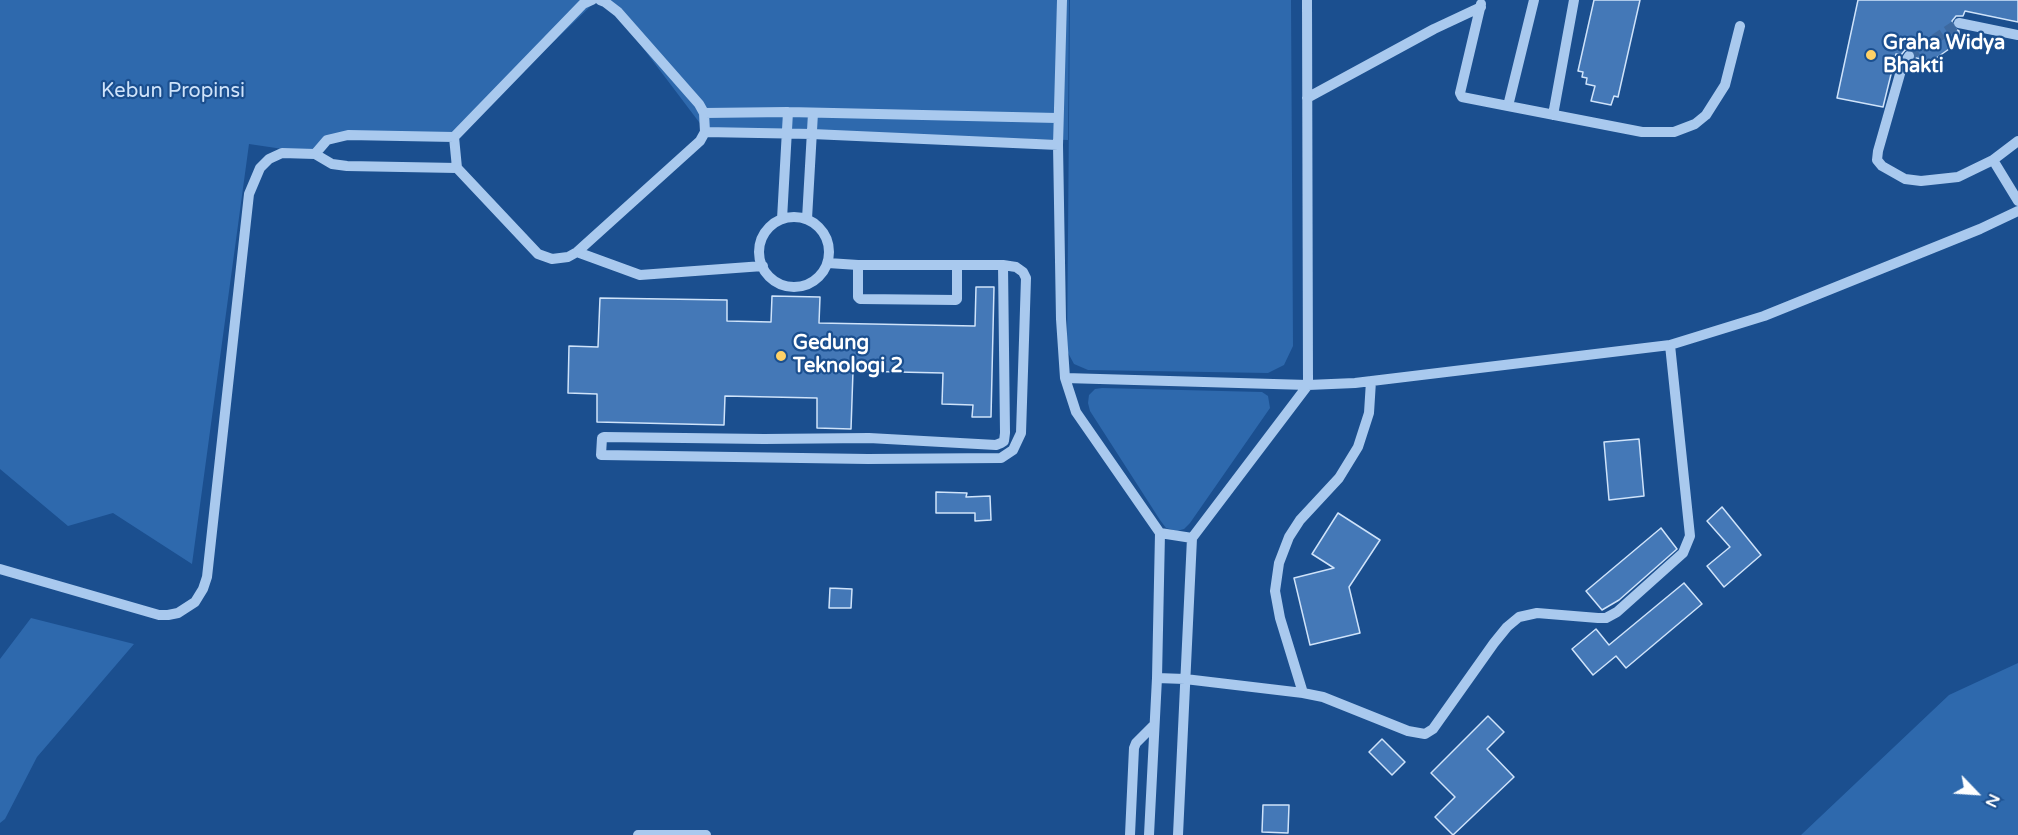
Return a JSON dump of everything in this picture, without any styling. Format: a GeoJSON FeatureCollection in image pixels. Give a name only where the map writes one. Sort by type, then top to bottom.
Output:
{"type":"FeatureCollection","features":[{"type":"Feature","properties":{"kind":"street"},"geometry":{"type":"LineString","coordinates":[[315,154],[327,140],[348,135],[454,137],[583,4],[592,0]]}},
{"type":"Feature","properties":{"kind":"street"},"geometry":{"type":"LineString","coordinates":[[454,137],[457,168],[538,254],[546,258],[559,259],[577,252],[700,141],[705,132],[704,113],[692,96],[618,12],[600,0]]}},
{"type":"Feature","properties":{"kind":"street"},"geometry":{"type":"LineString","coordinates":[[1062,0],[1057,118],[1061,319],[1065,378],[1076,412],[1160,533],[1157,678],[1149,835]]}},
{"type":"Feature","properties":{"kind":"street"},"geometry":{"type":"LineString","coordinates":[[1178,835],[1192,538],[1308,385],[1307,0]]}},
{"type":"Feature","properties":{"kind":"street"},"geometry":{"type":"LineString","coordinates":[[1508,106],[1534,0]]}},
{"type":"Feature","properties":{"kind":"street"},"geometry":{"type":"LineString","coordinates":[[1553,115],[1574,0]]}},
{"type":"Feature","properties":{"kind":"street"},"geometry":{"type":"LineString","coordinates":[[1307,98],[1481,3]]}},
{"type":"Feature","properties":{"kind":"street"},"geometry":{"type":"LineString","coordinates":[[1481,3],[1460,93],[1462,97],[1642,132],[1674,132],[1695,124],[1706,115],[1725,85],[1740,26]]}},
{"type":"Feature","properties":{"kind":"street"},"geometry":{"type":"LineString","coordinates":[[1959,23],[2018,35]]}},
{"type":"Feature","properties":{"kind":"street"},"geometry":{"type":"LineString","coordinates":[[1909,56],[1902,67],[1878,151],[1877,160],[1882,166],[1905,179],[1921,181],[1958,177],[2016,148]]}},
{"type":"Feature","properties":{"kind":"street"},"geometry":{"type":"LineString","coordinates":[[704,113],[788,112],[1057,118]]}},
{"type":"Feature","properties":{"kind":"street"},"geometry":{"type":"LineString","coordinates":[[782,219],[788,112]]}},
{"type":"Feature","properties":{"kind":"street"},"geometry":{"type":"LineString","coordinates":[[807,219],[813,113]]}},
{"type":"Feature","properties":{"kind":"street"},"geometry":{"type":"LineString","coordinates":[[705,132],[787,133],[1058,145]]}},
{"type":"Feature","properties":{"kind":"street"},"geometry":{"type":"LineString","coordinates":[[0,569],[159,615],[178,613],[195,602],[207,577],[249,194],[260,168],[269,159],[282,153],[315,154],[337,166],[457,168]]}},
{"type":"Feature","properties":{"kind":"street"},"geometry":{"type":"LineString","coordinates":[[1993,160],[2018,201]]}},
{"type":"Feature","properties":{"kind":"street"},"geometry":{"type":"LineString","coordinates":[[1065,378],[1308,385],[1371,381],[1670,345],[1764,316],[1980,229],[2018,211]]}},
{"type":"Feature","properties":{"kind":"street"},"geometry":{"type":"LineString","coordinates":[[795,216],[807,219],[817,224],[828,242],[830,252],[828,262],[817,279],[799,286],[779,283],[771,278],[763,266],[759,251],[761,241],[773,224],[782,219],[795,216]]}},
{"type":"Feature","properties":{"kind":"street"},"geometry":{"type":"LineString","coordinates":[[577,252],[640,275],[763,266]]}},
{"type":"Feature","properties":{"kind":"street"},"geometry":{"type":"LineString","coordinates":[[828,262],[858,265],[1003,265],[1016,267],[1023,272],[1026,278],[1021,433],[1013,450],[1000,458],[867,459],[601,455],[604,436],[869,438],[996,445],[1004,441],[1005,433],[1003,265]]}},
{"type":"Feature","properties":{"kind":"street"},"geometry":{"type":"LineString","coordinates":[[858,265],[858,297],[860,299],[956,300],[957,266]]}},
{"type":"Feature","properties":{"kind":"street"},"geometry":{"type":"LineString","coordinates":[[1157,678],[1185,679],[1323,697],[1408,731],[1425,734],[1433,729],[1494,643],[1515,620],[1526,614],[1537,613],[1606,618],[1617,612],[1683,554],[1691,530],[1670,345]]}},
{"type":"Feature","properties":{"kind":"street"},"geometry":{"type":"LineString","coordinates":[[1303,693],[1280,618],[1275,591],[1279,562],[1289,537],[1300,520],[1339,478],[1358,447],[1369,413],[1371,381]]}},
{"type":"Feature","properties":{"kind":"street"},"geometry":{"type":"LineString","coordinates":[[1005,433],[1021,433]]}},
{"type":"Feature","properties":{"kind":"street"},"geometry":{"type":"LineString","coordinates":[[646,438],[646,456]]}},
{"type":"Feature","properties":{"kind":"street"},"geometry":{"type":"LineString","coordinates":[[707,457],[708,438]]}},
{"type":"Feature","properties":{"kind":"street"},"geometry":{"type":"LineString","coordinates":[[811,457],[813,438]]}},
{"type":"Feature","properties":{"kind":"street"},"geometry":{"type":"LineString","coordinates":[[867,459],[869,438]]}},
{"type":"Feature","properties":{"kind":"street"},"geometry":{"type":"LineString","coordinates":[[765,439],[765,458]]}},
{"type":"Feature","properties":{"kind":"street"},"geometry":{"type":"LineString","coordinates":[[1160,533],[1192,538]]}},
{"type":"Feature","properties":{"kind":"street"},"geometry":{"type":"LineString","coordinates":[[1130,835],[1134,748],[1153,726]]}},
{"type":"Feature","properties":{"kind":"street"},"geometry":{"type":"LineString","coordinates":[[638,835],[706,835]]}},
{"type":"Feature","properties":{"kind":"green space","name":"Kebun Propinsi"},"geometry":{"type":"Polygon","coordinates":[[[0,0],[1069,0],[1068,140],[705,130],[612,7],[596,1],[454,137],[348,135],[310,153],[249,144],[192,564],[113,513],[68,526],[0,469],[0,0]]]}},
{"type":"Feature","properties":{"kind":"green space"},"geometry":{"type":"Polygon","coordinates":[[[1070,0],[1291,0],[1293,346],[1284,365],[1268,373],[1088,370],[1074,364],[1067,351],[1070,0]]]}},
{"type":"Feature","properties":{"kind":"green space"},"geometry":{"type":"Polygon","coordinates":[[[1095,389],[1262,392],[1268,396],[1270,408],[1190,523],[1184,529],[1177,531],[1166,528],[1160,520],[1090,411],[1089,395],[1095,389]]]}},
{"type":"Feature","properties":{"kind":"green space"},"geometry":{"type":"Polygon","coordinates":[[[31,618],[134,644],[37,757],[5,819],[0,823],[0,659],[31,618]]]}},
{"type":"Feature","properties":{"kind":"green space"},"geometry":{"type":"Polygon","coordinates":[[[2018,663],[2018,835],[1801,835],[1949,695],[2018,663]]]}},
{"type":"Feature","properties":{"kind":"building"},"geometry":{"type":"Polygon","coordinates":[[[1594,0],[1640,0],[1618,97],[1614,96],[1611,105],[1591,101],[1595,86],[1586,84],[1587,78],[1582,77],[1583,72],[1578,71],[1594,0]]]}},
{"type":"Feature","properties":{"kind":"building","name":"Graha Widya Bhakti"},"geometry":{"type":"Polygon","coordinates":[[[1858,0],[2018,0],[2018,22],[1965,11],[1963,16],[1956,16],[1952,21],[1954,28],[1959,31],[1959,42],[1932,61],[1916,58],[1915,52],[1910,49],[1905,50],[1901,55],[1896,54],[1883,107],[1837,98],[1858,0]]]}},
{"type":"Feature","properties":{"kind":"building","name":"Gedung Teknologi 2"},"geometry":{"type":"Polygon","coordinates":[[[976,287],[994,287],[991,417],[972,417],[973,405],[942,404],[943,373],[853,371],[851,429],[817,428],[817,398],[725,396],[724,425],[597,422],[597,394],[568,393],[569,346],[598,347],[600,298],[727,300],[727,321],[771,322],[772,296],[820,297],[819,323],[975,326],[976,287]]]}},
{"type":"Feature","properties":{"kind":"building"},"geometry":{"type":"Polygon","coordinates":[[[1639,439],[1644,496],[1609,500],[1604,442],[1639,439]]]}},
{"type":"Feature","properties":{"kind":"building"},"geometry":{"type":"Polygon","coordinates":[[[936,492],[967,493],[966,497],[990,496],[991,520],[975,521],[975,513],[936,513],[936,492]]]}},
{"type":"Feature","properties":{"kind":"building"},"geometry":{"type":"Polygon","coordinates":[[[1722,507],[1761,555],[1724,587],[1707,566],[1730,547],[1707,521],[1722,507]]]}},
{"type":"Feature","properties":{"kind":"building"},"geometry":{"type":"Polygon","coordinates":[[[1338,513],[1380,540],[1349,587],[1360,633],[1310,645],[1294,578],[1334,568],[1312,554],[1338,513]]]}},
{"type":"Feature","properties":{"kind":"building"},"geometry":{"type":"Polygon","coordinates":[[[1661,528],[1677,549],[1619,600],[1602,610],[1586,591],[1661,528]]]}},
{"type":"Feature","properties":{"kind":"building"},"geometry":{"type":"Polygon","coordinates":[[[1684,583],[1702,604],[1626,668],[1616,656],[1593,675],[1572,649],[1596,629],[1609,645],[1684,583]]]}},
{"type":"Feature","properties":{"kind":"building"},"geometry":{"type":"Polygon","coordinates":[[[830,588],[852,589],[851,608],[829,608],[830,588]]]}},
{"type":"Feature","properties":{"kind":"building"},"geometry":{"type":"Polygon","coordinates":[[[1488,716],[1504,732],[1487,749],[1514,777],[1453,835],[1435,817],[1455,797],[1431,773],[1488,716]]]}},
{"type":"Feature","properties":{"kind":"building"},"geometry":{"type":"Polygon","coordinates":[[[1382,739],[1405,762],[1392,775],[1369,752],[1382,739]]]}},
{"type":"Feature","properties":{"kind":"building"},"geometry":{"type":"Polygon","coordinates":[[[1263,805],[1289,805],[1288,833],[1262,832],[1263,805]]]}},
{"type":"Feature","properties":{"kind":"tunnel"},"geometry":{"type":"LineString","coordinates":[[1909,56],[1959,23]]}},
{"type":"Feature","properties":{"kind":"place","name":"Graha Widya Bhakti"},"geometry":{"type":"Point","coordinates":[1871,55]}},
{"type":"Feature","properties":{"kind":"place","name":"Gedung Teknologi 2"},"geometry":{"type":"Point","coordinates":[781,356]}}]}
